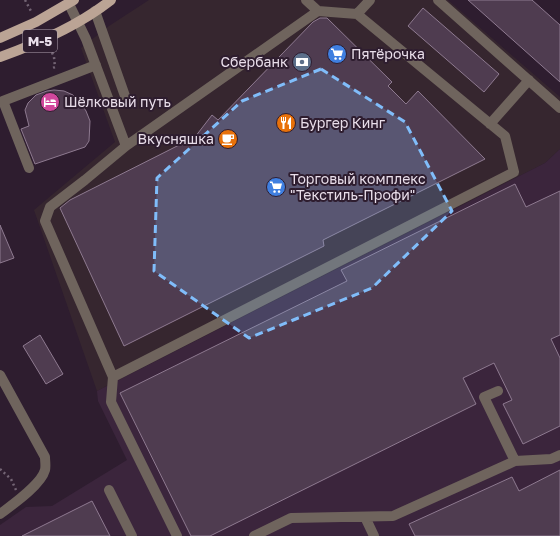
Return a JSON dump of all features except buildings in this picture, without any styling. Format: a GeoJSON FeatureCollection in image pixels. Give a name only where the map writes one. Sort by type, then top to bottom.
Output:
{"type":"FeatureCollection","features":[{"type":"Feature","properties":{"kind":"main road","name":"М-5"},"geometry":{"type":"LineString","coordinates":[[0,57],[45,39],[95,12],[111,0]]}},
{"type":"Feature","properties":{"kind":"main road","name":"М-5"},"geometry":{"type":"LineString","coordinates":[[0,38],[31,24],[71,2]]}},
{"type":"Feature","properties":{"kind":"lane"},"geometry":{"type":"LineString","coordinates":[[113,377],[514,172],[505,136],[357,14],[318,11],[306,0]]}},
{"type":"Feature","properties":{"kind":"lane"},"geometry":{"type":"LineString","coordinates":[[357,14],[370,0]]}},
{"type":"Feature","properties":{"kind":"lane"},"geometry":{"type":"LineString","coordinates":[[438,0],[560,108]]}},
{"type":"Feature","properties":{"kind":"lane"},"geometry":{"type":"LineString","coordinates":[[71,2],[126,146]]}},
{"type":"Feature","properties":{"kind":"lane"},"geometry":{"type":"LineString","coordinates":[[177,536],[111,402],[113,377],[45,221],[50,207],[126,146],[318,11]]}},
{"type":"Feature","properties":{"kind":"lane"},"geometry":{"type":"LineString","coordinates":[[95,12],[125,96]]}},
{"type":"Feature","properties":{"kind":"lane"},"geometry":{"type":"LineString","coordinates":[[29,168],[3,101],[96,66]]}},
{"type":"Feature","properties":{"kind":"lane"},"geometry":{"type":"LineString","coordinates":[[490,124],[529,80]]}},
{"type":"Feature","properties":{"kind":"lane"},"geometry":{"type":"LineString","coordinates":[[0,375],[45,457],[45,470],[38,480],[19,495],[0,514]]}},
{"type":"Feature","properties":{"kind":"lane"},"geometry":{"type":"LineString","coordinates":[[498,390],[484,397],[515,461]]}},
{"type":"Feature","properties":{"kind":"lane"},"geometry":{"type":"LineString","coordinates":[[254,536],[291,518],[393,516],[515,461],[551,459],[560,454]]}},
{"type":"Feature","properties":{"kind":"lane"},"geometry":{"type":"LineString","coordinates":[[109,490],[132,536]]}},
{"type":"Feature","properties":{"kind":"lane"},"geometry":{"type":"LineString","coordinates":[[365,517],[374,536]]}},
{"type":"Feature","properties":{"kind":"path"},"geometry":{"type":"LineString","coordinates":[[25,0],[31,11]]}},
{"type":"Feature","properties":{"kind":"path"},"geometry":{"type":"LineString","coordinates":[[48,70],[55,67],[54,57],[49,47]]}},
{"type":"Feature","properties":{"kind":"path"},"geometry":{"type":"LineString","coordinates":[[0,469],[11,480],[19,495]]}},
{"type":"Feature","properties":{"kind":"highlighted area"},"geometry":{"type":"Polygon","coordinates":[[[321,69],[405,122],[452,211],[372,288],[249,338],[154,271],[157,178],[242,101],[321,69]]]}},
{"type":"Feature","properties":{"kind":"shaded area"},"geometry":{"type":"Polygon","coordinates":[[[149,0],[448,0],[560,97],[560,149],[545,163],[97,391],[34,210],[115,142],[81,48],[109,26],[149,0]]]}},
{"type":"Feature","properties":{"kind":"shaded area"},"geometry":{"type":"Polygon","coordinates":[[[560,149],[560,536],[0,536],[0,525],[26,507],[52,506],[127,460],[98,401],[97,391],[545,163],[560,149]]]}},
{"type":"Feature","properties":{"kind":"place","name":"Пятёрочка"},"geometry":{"type":"Point","coordinates":[337,54]}},
{"type":"Feature","properties":{"kind":"place","name":"Сбербанк"},"geometry":{"type":"Point","coordinates":[302,62]}},
{"type":"Feature","properties":{"kind":"place","name":"Шёлковый путь"},"geometry":{"type":"Point","coordinates":[50,102]}},
{"type":"Feature","properties":{"kind":"place","name":"Бургер Кинг"},"geometry":{"type":"Point","coordinates":[286,123]}},
{"type":"Feature","properties":{"kind":"place","name":"Вкусняшка"},"geometry":{"type":"Point","coordinates":[228,139]}},
{"type":"Feature","properties":{"kind":"place","name":"Торговый комплекс \"Текстиль-Профи\""},"geometry":{"type":"Point","coordinates":[276,187]}}]}
